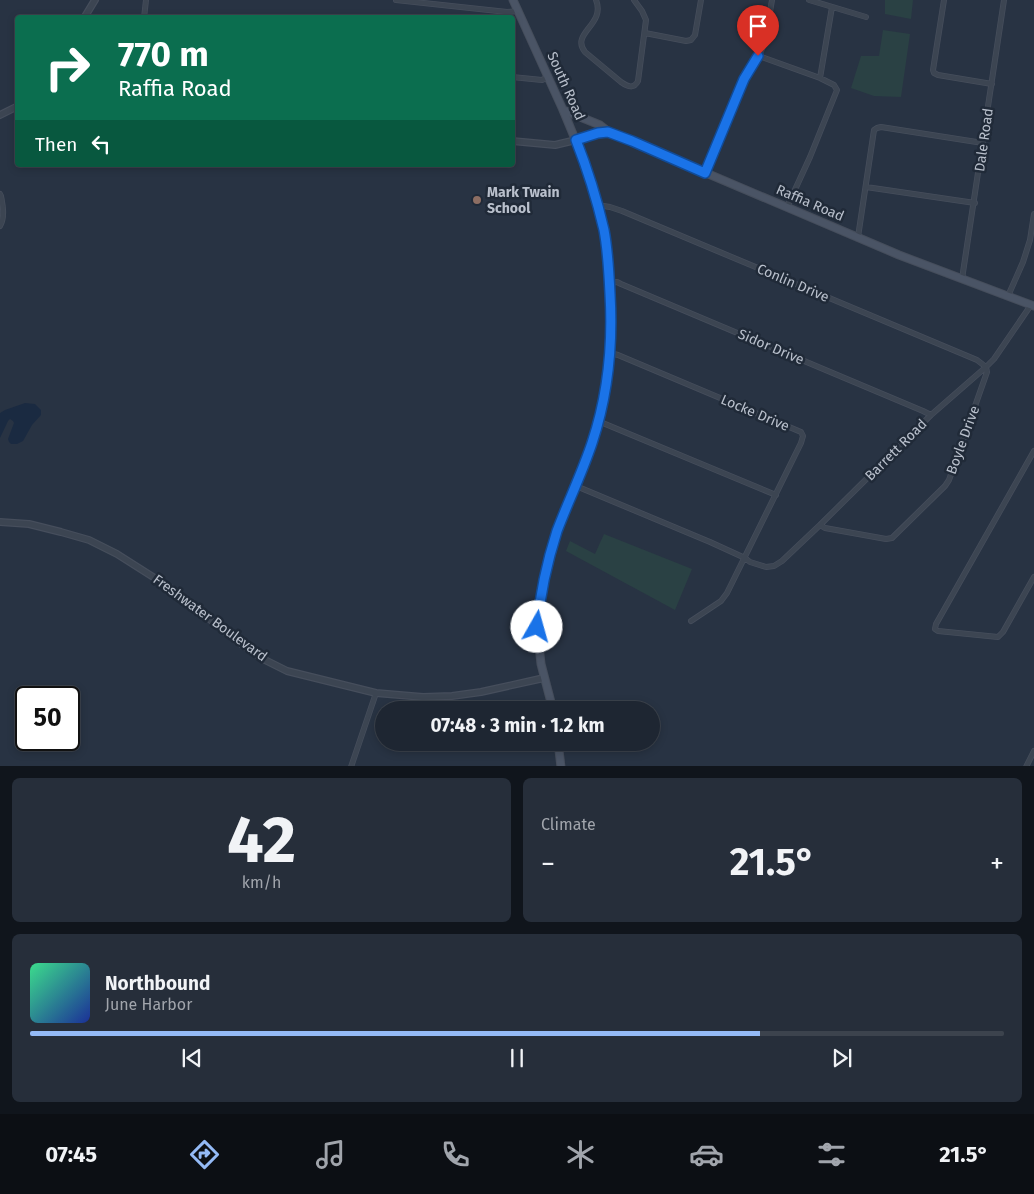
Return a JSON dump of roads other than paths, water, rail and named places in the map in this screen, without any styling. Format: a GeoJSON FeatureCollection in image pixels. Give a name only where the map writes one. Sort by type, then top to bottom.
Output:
{"type":"FeatureCollection","features":[{"type":"Feature","properties":{"kind":"main road","name":"South Road"},"geometry":{"type":"LineString","coordinates":[[513,0],[576,140],[604,231],[610,283],[610,353],[606,388],[592,444],[557,532],[538,614],[537,627],[541,664],[550,701]]}},
{"type":"Feature","properties":{"kind":"main road","name":"Raffia Road"},"geometry":{"type":"LineString","coordinates":[[564,110],[600,125],[608,132],[899,255],[1033,305]]}},
{"type":"Feature","properties":{"kind":"main road"},"geometry":{"type":"LineString","coordinates":[[576,140],[608,132]]}},
{"type":"Feature","properties":{"kind":"main road"},"geometry":{"type":"LineString","coordinates":[[559,751],[561,766]]}},
{"type":"Feature","properties":{"kind":"street"},"geometry":{"type":"LineString","coordinates":[[86,15],[95,0]]}},
{"type":"Feature","properties":{"kind":"street"},"geometry":{"type":"LineString","coordinates":[[144,15],[146,0]]}},
{"type":"Feature","properties":{"kind":"street"},"geometry":{"type":"LineString","coordinates":[[396,0],[507,12],[518,11]]}},
{"type":"Feature","properties":{"kind":"street"},"geometry":{"type":"LineString","coordinates":[[596,0],[598,13],[596,19],[583,36],[580,42],[581,47],[584,52],[626,86],[631,87],[636,85],[638,81],[646,20],[634,0]]}},
{"type":"Feature","properties":{"kind":"street"},"geometry":{"type":"LineString","coordinates":[[645,33],[686,42],[691,40],[695,35],[701,0]]}},
{"type":"Feature","properties":{"kind":"street"},"geometry":{"type":"LineString","coordinates":[[705,173],[744,79],[764,44],[772,0]]}},
{"type":"Feature","properties":{"kind":"street"},"geometry":{"type":"LineString","coordinates":[[808,0],[866,17]]}},
{"type":"Feature","properties":{"kind":"street"},"geometry":{"type":"LineString","coordinates":[[944,0],[934,73],[992,84]]}},
{"type":"Feature","properties":{"kind":"street","name":"Dale Road"},"geometry":{"type":"LineString","coordinates":[[962,279],[975,203],[1004,0]]}},
{"type":"Feature","properties":{"kind":"street"},"geometry":{"type":"LineString","coordinates":[[820,78],[832,7]]}},
{"type":"Feature","properties":{"kind":"street"},"geometry":{"type":"LineString","coordinates":[[758,56],[820,78],[834,85],[837,90],[810,157],[787,207]]}},
{"type":"Feature","properties":{"kind":"street"},"geometry":{"type":"LineString","coordinates":[[515,77],[542,80],[548,77]]}},
{"type":"Feature","properties":{"kind":"street"},"geometry":{"type":"LineString","coordinates":[[0,115],[15,108]]}},
{"type":"Feature","properties":{"kind":"street"},"geometry":{"type":"LineString","coordinates":[[858,237],[874,130],[881,127],[983,143]]}},
{"type":"Feature","properties":{"kind":"street"},"geometry":{"type":"LineString","coordinates":[[515,141],[554,145],[576,140]]}},
{"type":"Feature","properties":{"kind":"street"},"geometry":{"type":"LineString","coordinates":[[866,186],[975,203]]}},
{"type":"Feature","properties":{"kind":"street"},"geometry":{"type":"LineString","coordinates":[[0,194],[2,196],[3,214],[0,226]]}},
{"type":"Feature","properties":{"kind":"street","name":"Conlin Drive"},"geometry":{"type":"LineString","coordinates":[[597,205],[622,211],[977,360],[986,367]]}},
{"type":"Feature","properties":{"kind":"street"},"geometry":{"type":"LineString","coordinates":[[1008,296],[1028,247],[1034,214]]}},
{"type":"Feature","properties":{"kind":"street","name":"Sidor Drive"},"geometry":{"type":"LineString","coordinates":[[610,283],[617,282],[931,415]]}},
{"type":"Feature","properties":{"kind":"street","name":"Barrett Road"},"geometry":{"type":"LineString","coordinates":[[745,558],[750,562],[766,567],[774,566],[782,560],[931,415],[994,359],[1033,305]]}},
{"type":"Feature","properties":{"kind":"street","name":"Locke Drive"},"geometry":{"type":"LineString","coordinates":[[610,353],[801,432],[803,436],[728,593],[721,601],[690,621]]}},
{"type":"Feature","properties":{"kind":"street","name":"Boyle Drive"},"geometry":{"type":"LineString","coordinates":[[820,525],[825,528],[869,536],[886,539],[892,538],[949,480],[987,372],[986,367]]}},
{"type":"Feature","properties":{"kind":"street"},"geometry":{"type":"LineString","coordinates":[[598,421],[776,495]]}},
{"type":"Feature","properties":{"kind":"street"},"geometry":{"type":"LineString","coordinates":[[1034,451],[935,628],[938,631],[998,637],[1003,632],[1034,577]]}},
{"type":"Feature","properties":{"kind":"street"},"geometry":{"type":"LineString","coordinates":[[576,486],[745,558]]}},
{"type":"Feature","properties":{"kind":"street","name":"Freshwater Boulevard"},"geometry":{"type":"LineString","coordinates":[[0,522],[29,524],[61,532],[90,540],[117,554],[172,589],[262,659],[286,671],[376,693],[423,698],[480,692],[544,678]]}},
{"type":"Feature","properties":{"kind":"street"},"geometry":{"type":"LineString","coordinates":[[351,766],[376,693]]}},
{"type":"Feature","properties":{"kind":"street"},"geometry":{"type":"LineString","coordinates":[[1026,766],[1034,750]]}},
{"type":"Feature","properties":{"kind":"water"},"geometry":{"type":"Polygon","coordinates":[[[25,403],[35,404],[41,410],[41,415],[32,425],[23,441],[11,444],[8,439],[14,423],[10,419],[8,421],[0,438],[0,413],[25,403]]]}},
{"type":"Feature","properties":{"kind":"place","name":"Mark Twain School"},"geometry":{"type":"Point","coordinates":[477,200]}}]}
